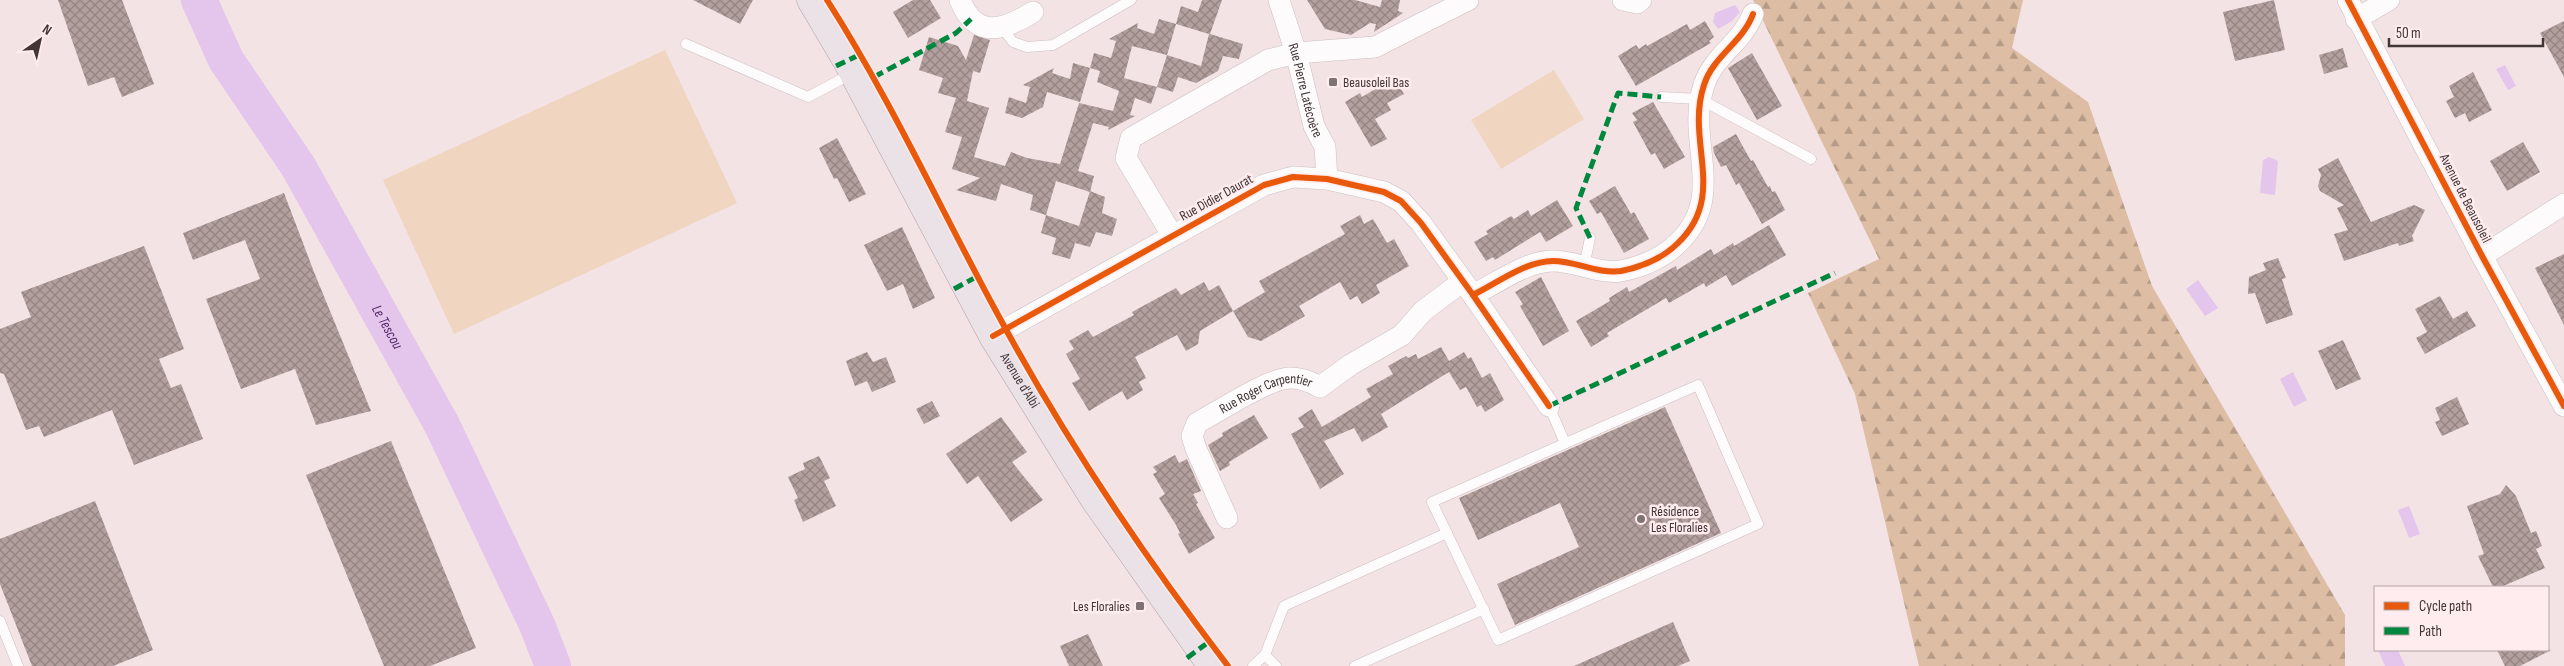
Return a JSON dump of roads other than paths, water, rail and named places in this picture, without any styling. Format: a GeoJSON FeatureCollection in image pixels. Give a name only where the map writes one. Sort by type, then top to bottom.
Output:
{"type":"FeatureCollection","features":[{"type":"Feature","properties":{"kind":"main road","name":"Avenue d'Albi"},"geometry":{"type":"LineString","coordinates":[[811,0],[854,73],[993,336],[1095,500],[1212,666]]}},
{"type":"Feature","properties":{"kind":"street"},"geometry":{"type":"LineString","coordinates":[[960,0],[971,19],[984,27],[1002,28],[1016,23],[1033,12]]}},
{"type":"Feature","properties":{"kind":"street","name":"Rue Pierre Latécoère"},"geometry":{"type":"LineString","coordinates":[[1278,0],[1296,53],[1314,126],[1324,146],[1327,179]]}},
{"type":"Feature","properties":{"kind":"street"},"geometry":{"type":"LineString","coordinates":[[1172,236],[1126,158],[1131,138],[1268,60],[1296,53],[1375,47],[1468,0]]}},
{"type":"Feature","properties":{"kind":"street"},"geometry":{"type":"LineString","coordinates":[[1623,0],[1636,3],[1641,0]]}},
{"type":"Feature","properties":{"kind":"street"},"geometry":{"type":"LineString","coordinates":[[2352,9],[2389,0]]}},
{"type":"Feature","properties":{"kind":"street","name":"Avenue de Beausoleil"},"geometry":{"type":"LineString","coordinates":[[2352,9],[2482,256],[2564,406]]}},
{"type":"Feature","properties":{"kind":"street"},"geometry":{"type":"LineString","coordinates":[[1468,288],[1533,264],[1554,261],[1610,272],[1645,264],[1670,250],[1686,235],[1698,217],[1703,200],[1704,171],[1697,119],[1704,84],[1715,62],[1750,23],[1753,14]]}},
{"type":"Feature","properties":{"kind":"street","name":"Rue Didier Daurat"},"geometry":{"type":"LineString","coordinates":[[993,336],[1264,184],[1293,177],[1327,179],[1384,192],[1401,201],[1421,223],[1550,406]]}},
{"type":"Feature","properties":{"kind":"street"},"geometry":{"type":"LineString","coordinates":[[2482,256],[2564,204]]}},
{"type":"Feature","properties":{"kind":"street","name":"Rue Roger Carpentier"},"geometry":{"type":"LineString","coordinates":[[1226,518],[1192,436],[1197,423],[1274,380],[1290,377],[1307,380],[1320,387],[1350,366],[1402,335],[1423,311],[1468,288]]}},
{"type":"Feature","properties":{"kind":"lane"},"geometry":{"type":"LineString","coordinates":[[1002,28],[1013,42],[1027,47],[1053,45],[1131,0]]}},
{"type":"Feature","properties":{"kind":"lane"},"geometry":{"type":"LineString","coordinates":[[686,44],[808,96],[854,73]]}},
{"type":"Feature","properties":{"kind":"lane"},"geometry":{"type":"LineString","coordinates":[[1661,97],[1700,99],[1811,159]]}},
{"type":"Feature","properties":{"kind":"lane"},"geometry":{"type":"LineString","coordinates":[[1584,267],[1590,238]]}},
{"type":"Feature","properties":{"kind":"lane"},"geometry":{"type":"LineString","coordinates":[[1698,385],[1758,524],[1498,640],[1432,502],[1566,443],[1698,385]]}},
{"type":"Feature","properties":{"kind":"lane"},"geometry":{"type":"LineString","coordinates":[[1550,406],[1566,443]]}},
{"type":"Feature","properties":{"kind":"lane"},"geometry":{"type":"LineString","coordinates":[[1254,666],[1266,655],[1284,606],[1447,533]]}},
{"type":"Feature","properties":{"kind":"lane"},"geometry":{"type":"LineString","coordinates":[[1355,666],[1484,609]]}},
{"type":"Feature","properties":{"kind":"lane"},"geometry":{"type":"LineString","coordinates":[[0,621],[18,666]]}},
{"type":"Feature","properties":{"kind":"lane"},"geometry":{"type":"LineString","coordinates":[[1266,655],[1276,666]]}},
{"type":"Feature","properties":{"kind":"waterway","name":"Le Tescou"},"geometry":{"type":"LineString","coordinates":[[199,0],[226,60],[298,166],[442,425],[538,627],[553,666]]}},
{"type":"Feature","properties":{"kind":"place","name":"Beausoleil Bas"},"geometry":{"type":"Point","coordinates":[1333,82]}},
{"type":"Feature","properties":{"kind":"place","name":"Résidence Les Floralies"},"geometry":{"type":"Point","coordinates":[1641,519]}},
{"type":"Feature","properties":{"kind":"place","name":"Les Floralies"},"geometry":{"type":"Point","coordinates":[1140,606]}}]}
